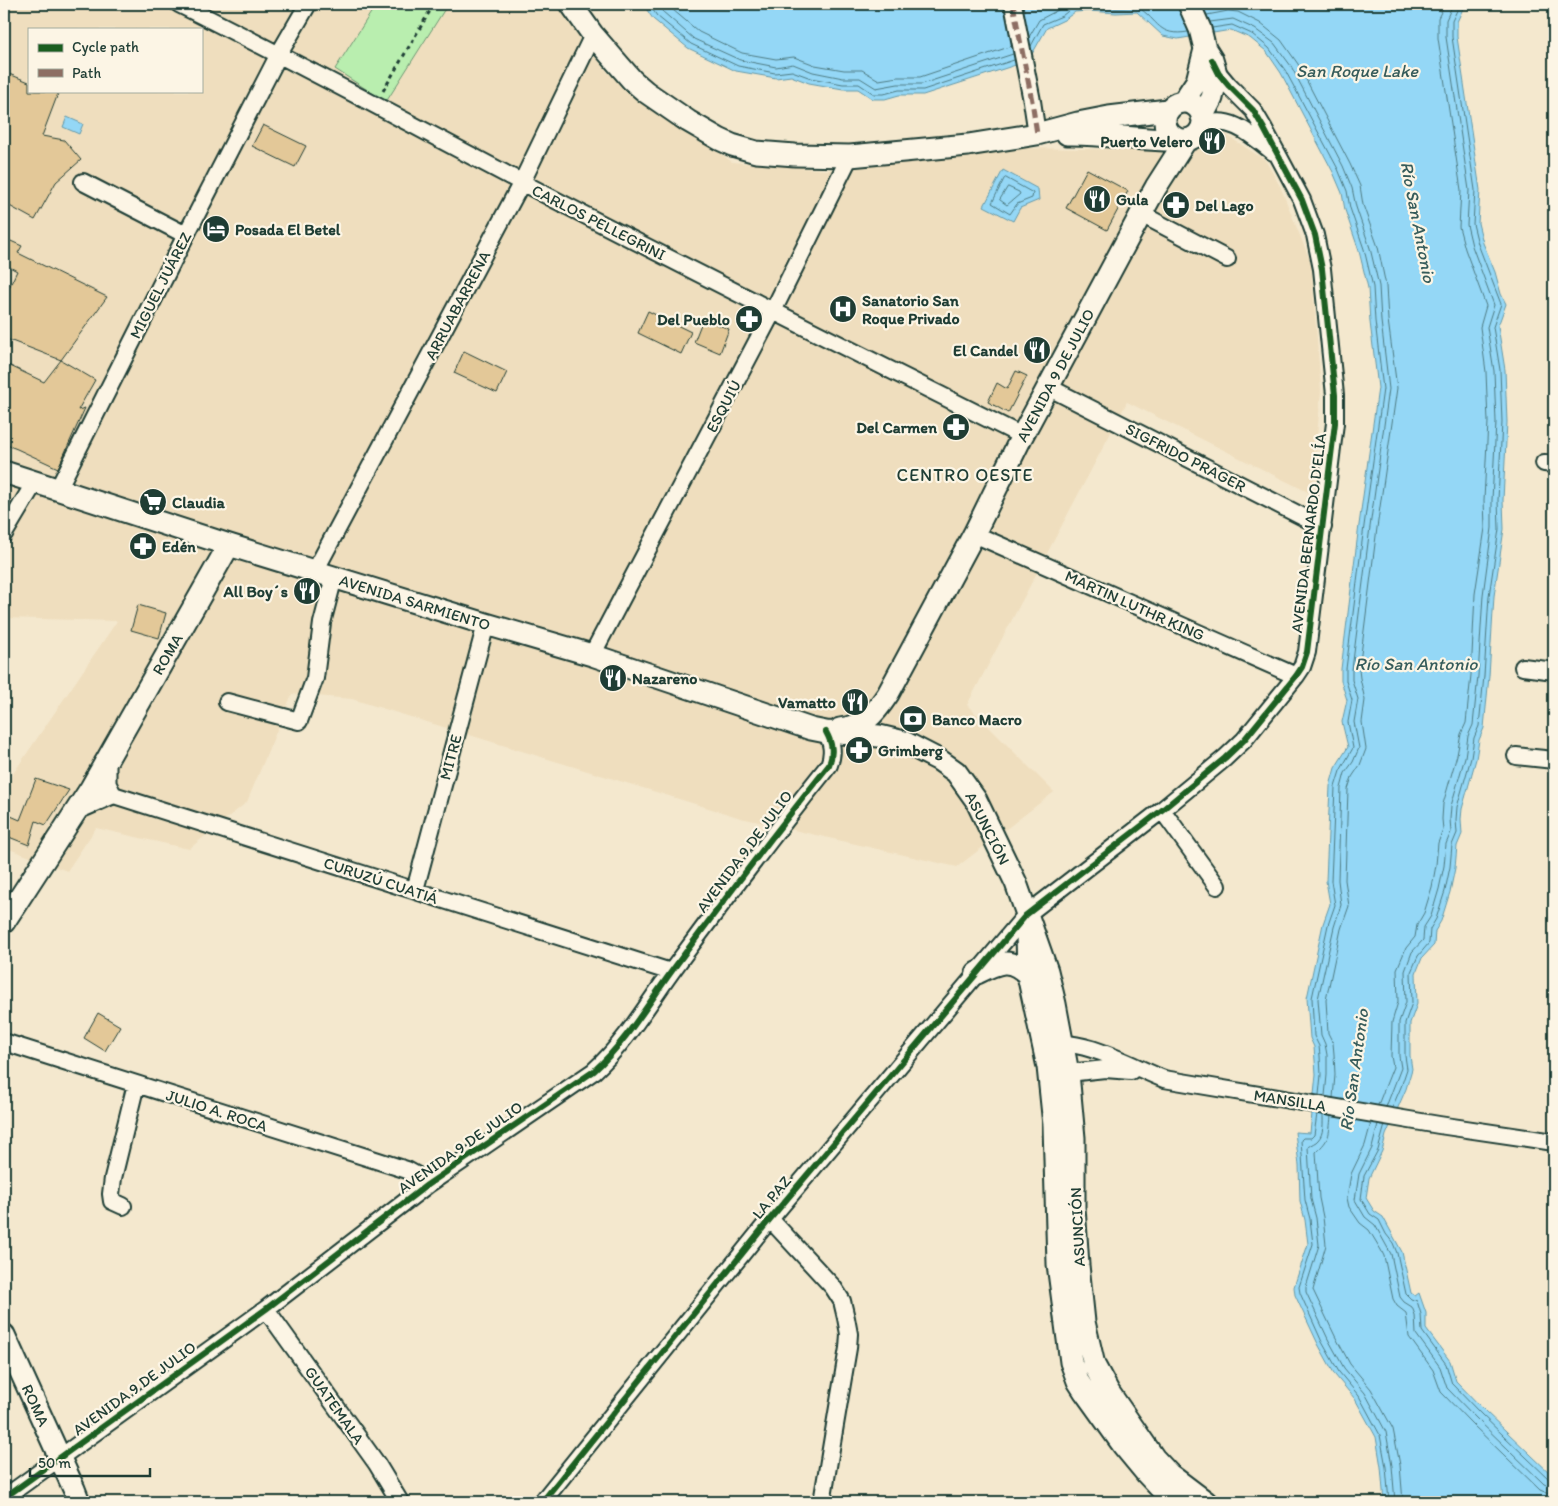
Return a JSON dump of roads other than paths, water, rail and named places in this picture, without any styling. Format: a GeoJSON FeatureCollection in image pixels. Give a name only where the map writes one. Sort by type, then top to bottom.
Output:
{"type":"FeatureCollection","features":[{"type":"Feature","properties":{"kind":"main road","name":"AVENIDA BERNARDO D'ELÍA"},"geometry":{"type":"LineString","coordinates":[[571,4],[593,35],[632,80],[646,92],[688,121],[719,139],[744,148],[776,154],[850,156],[968,145],[1037,134],[1109,117],[1190,117]]}},
{"type":"Feature","properties":{"kind":"main road","name":"AVENIDA 9 DE JULIO"},"geometry":{"type":"LineString","coordinates":[[826,732],[863,723],[876,713],[888,694],[974,534],[1022,436],[1156,187],[1190,117],[1215,77],[1200,29],[1188,4]]}},
{"type":"Feature","properties":{"kind":"main road"},"geometry":{"type":"LineString","coordinates":[[1190,117],[1197,82],[1209,54]]}},
{"type":"Feature","properties":{"kind":"main road","name":"AVENIDA BERNARDO D'ELÍA"},"geometry":{"type":"LineString","coordinates":[[1037,134],[1081,134],[1145,139],[1190,117]]}},
{"type":"Feature","properties":{"kind":"main road","name":"AVENIDA SARMIENTO"},"geometry":{"type":"LineString","coordinates":[[4,472],[229,545],[592,655],[811,729],[826,732]]}},
{"type":"Feature","properties":{"kind":"main road","name":"ROMA"},"geometry":{"type":"LineString","coordinates":[[4,922],[78,808],[101,791],[105,763],[229,545]]}},
{"type":"Feature","properties":{"kind":"main road","name":"ASUNCIÓN"},"geometry":{"type":"LineString","coordinates":[[888,694],[888,720],[904,742]]}},
{"type":"Feature","properties":{"kind":"main road","name":"ASUNCIÓN"},"geometry":{"type":"LineString","coordinates":[[826,732],[879,736],[904,742],[939,760],[956,772],[965,782],[976,800],[1016,883],[1047,971],[1056,1147],[1058,1264],[1071,1362],[1078,1381],[1123,1444],[1163,1491],[1178,1502]]}},
{"type":"Feature","properties":{"kind":"main road","name":"ASUNCIÓN"},"geometry":{"type":"LineString","coordinates":[[1026,915],[1028,975],[1052,1053],[1068,1073],[1074,1138],[1074,1207],[1078,1265],[1084,1322],[1094,1365],[1108,1391],[1154,1458],[1170,1474],[1206,1502]]}},
{"type":"Feature","properties":{"kind":"main road"},"geometry":{"type":"LineString","coordinates":[[977,973],[997,964],[1007,962],[1023,968],[1028,975]]}},
{"type":"Feature","properties":{"kind":"main road","name":"ROMA"},"geometry":{"type":"LineString","coordinates":[[4,1335],[79,1502]]}},
{"type":"Feature","properties":{"kind":"street","name":"CARLOS PELLEGRINI"},"geometry":{"type":"LineString","coordinates":[[179,4],[773,311],[1022,436]]}},
{"type":"Feature","properties":{"kind":"street","name":"MIGUEL JUÁREZ"},"geometry":{"type":"LineString","coordinates":[[58,488],[279,54],[308,4]]}},
{"type":"Feature","properties":{"kind":"street"},"geometry":{"type":"LineString","coordinates":[[1013,4],[1037,134]]}},
{"type":"Feature","properties":{"kind":"street","name":"ARRUABARRENA"},"geometry":{"type":"LineString","coordinates":[[227,702],[299,721],[315,678],[322,623],[325,574],[522,182],[593,35]]}},
{"type":"Feature","properties":{"kind":"street","name":"AVENIDA BERNARDO D'ELÍA"},"geometry":{"type":"LineString","coordinates":[[1026,915],[1162,810],[1225,758],[1244,740],[1296,676],[1302,667],[1307,652],[1335,423],[1335,395],[1322,269],[1315,235],[1302,200],[1279,156],[1248,105],[1224,80],[1209,54]]}},
{"type":"Feature","properties":{"kind":"street","name":"AVENIDA BERNARDO D'ELÍA"},"geometry":{"type":"LineString","coordinates":[[1190,117],[1225,97],[1248,105]]}},
{"type":"Feature","properties":{"kind":"street","name":"AVENIDA BERNARDO D'ELÍA"},"geometry":{"type":"LineString","coordinates":[[1190,117],[1236,126],[1246,131],[1279,156]]}},
{"type":"Feature","properties":{"kind":"street","name":"ESQUIÚ"},"geometry":{"type":"LineString","coordinates":[[592,655],[773,311],[850,156]]}},
{"type":"Feature","properties":{"kind":"street"},"geometry":{"type":"LineString","coordinates":[[83,182],[186,236]]}},
{"type":"Feature","properties":{"kind":"street"},"geometry":{"type":"LineString","coordinates":[[1141,214],[1227,259]]}},
{"type":"Feature","properties":{"kind":"street","name":"SIGFRIDO PRAGER"},"geometry":{"type":"LineString","coordinates":[[1048,387],[1323,527]]}},
{"type":"Feature","properties":{"kind":"street"},"geometry":{"type":"LineString","coordinates":[[4,534],[35,482]]}},
{"type":"Feature","properties":{"kind":"street","name":"MARTIN LUTHR KING"},"geometry":{"type":"LineString","coordinates":[[974,534],[1296,676]]}},
{"type":"Feature","properties":{"kind":"street","name":"MITRE"},"geometry":{"type":"LineString","coordinates":[[415,890],[486,624]]}},
{"type":"Feature","properties":{"kind":"street"},"geometry":{"type":"LineString","coordinates":[[1523,667],[1554,671]]}},
{"type":"Feature","properties":{"kind":"street","name":"AVENIDA 9 DE JULIO"},"geometry":{"type":"LineString","coordinates":[[4,1498],[266,1309],[427,1185],[594,1071],[608,1059],[632,1029],[671,972],[754,859],[829,765],[832,749],[831,741],[826,732]]}},
{"type":"Feature","properties":{"kind":"street"},"geometry":{"type":"LineString","coordinates":[[1516,756],[1554,760]]}},
{"type":"Feature","properties":{"kind":"street","name":"CURUZÚ CUATIÁ"},"geometry":{"type":"LineString","coordinates":[[101,791],[671,972]]}},
{"type":"Feature","properties":{"kind":"street"},"geometry":{"type":"LineString","coordinates":[[1162,810],[1218,886]]}},
{"type":"Feature","properties":{"kind":"street","name":"LA PAZ"},"geometry":{"type":"LineString","coordinates":[[542,1502],[770,1219],[1026,915]]}},
{"type":"Feature","properties":{"kind":"street","name":"JULIO A. ROCA"},"geometry":{"type":"LineString","coordinates":[[4,1042],[407,1170],[427,1185]]}},
{"type":"Feature","properties":{"kind":"street","name":"MANSILLA"},"geometry":{"type":"LineString","coordinates":[[1052,1053],[1093,1049],[1164,1079],[1439,1125],[1554,1142]]}},
{"type":"Feature","properties":{"kind":"street","name":"MANSILLA"},"geometry":{"type":"LineString","coordinates":[[1068,1073],[1105,1069],[1146,1072]]}},
{"type":"Feature","properties":{"kind":"street"},"geometry":{"type":"LineString","coordinates":[[123,1206],[112,1201],[111,1194],[113,1178],[136,1084]]}},
{"type":"Feature","properties":{"kind":"street"},"geometry":{"type":"LineString","coordinates":[[770,1219],[834,1287],[842,1301],[849,1334],[819,1501]]}},
{"type":"Feature","properties":{"kind":"street","name":"GUATEMALA"},"geometry":{"type":"LineString","coordinates":[[266,1309],[377,1464],[400,1502]]}},
{"type":"Feature","properties":{"kind":"water","name":"Río San Antonio"},"geometry":{"type":"Polygon","coordinates":[[[643,4],[1465,4],[1457,22],[1457,37],[1480,190],[1478,223],[1483,243],[1506,304],[1498,326],[1505,370],[1507,422],[1503,500],[1504,529],[1494,596],[1484,728],[1479,740],[1476,759],[1462,809],[1462,834],[1457,846],[1450,892],[1441,921],[1435,931],[1434,945],[1422,958],[1416,973],[1417,1004],[1410,1023],[1412,1069],[1406,1089],[1386,1135],[1382,1151],[1369,1178],[1366,1198],[1374,1211],[1383,1217],[1402,1252],[1411,1293],[1415,1296],[1419,1293],[1426,1313],[1426,1329],[1450,1361],[1456,1381],[1554,1477],[1554,1502],[1384,1502],[1376,1437],[1355,1399],[1335,1375],[1295,1295],[1294,1287],[1308,1244],[1300,1201],[1299,1165],[1295,1132],[1310,1133],[1316,1074],[1314,1047],[1310,1038],[1307,998],[1323,924],[1330,904],[1326,881],[1330,786],[1335,768],[1348,747],[1342,722],[1347,700],[1341,681],[1341,669],[1378,388],[1368,288],[1359,251],[1345,210],[1342,193],[1281,73],[1266,51],[1250,38],[1231,30],[1178,39],[1163,36],[1137,12],[1089,11],[1075,12],[1047,28],[1028,61],[923,95],[899,95],[885,99],[873,99],[858,89],[843,89],[809,83],[791,76],[776,78],[736,71],[688,48],[653,19],[643,4]]]}},
{"type":"Feature","properties":{"kind":"water"},"geometry":{"type":"Polygon","coordinates":[[[67,117],[83,124],[79,134],[63,127],[67,117]]]}},
{"type":"Feature","properties":{"kind":"water"},"geometry":{"type":"Polygon","coordinates":[[[1003,170],[1038,189],[1039,200],[1020,208],[1013,221],[984,206],[1003,170]]]}},
{"type":"Feature","properties":{"kind":"place","name":"Puerto Velero"},"geometry":{"type":"Point","coordinates":[1212,141]}},
{"type":"Feature","properties":{"kind":"place","name":"Gula"},"geometry":{"type":"Point","coordinates":[1097,199]}},
{"type":"Feature","properties":{"kind":"place","name":"Del Lago"},"geometry":{"type":"Point","coordinates":[1176,205]}},
{"type":"Feature","properties":{"kind":"place","name":"Posada El Betel"},"geometry":{"type":"Point","coordinates":[216,229]}},
{"type":"Feature","properties":{"kind":"place","name":"Sanatorio San Roque Privado"},"geometry":{"type":"Point","coordinates":[843,309]}},
{"type":"Feature","properties":{"kind":"place","name":"Del Pueblo"},"geometry":{"type":"Point","coordinates":[749,319]}},
{"type":"Feature","properties":{"kind":"place","name":"El Candel"},"geometry":{"type":"Point","coordinates":[1037,350]}},
{"type":"Feature","properties":{"kind":"place","name":"Del Carmen"},"geometry":{"type":"Point","coordinates":[956,427]}},
{"type":"Feature","properties":{"kind":"place","name":"Claudia"},"geometry":{"type":"Point","coordinates":[153,502]}},
{"type":"Feature","properties":{"kind":"place","name":"Edén"},"geometry":{"type":"Point","coordinates":[143,546]}},
{"type":"Feature","properties":{"kind":"place","name":"All Boy´s"},"geometry":{"type":"Point","coordinates":[307,591]}},
{"type":"Feature","properties":{"kind":"place","name":"Nazareno"},"geometry":{"type":"Point","coordinates":[613,678]}},
{"type":"Feature","properties":{"kind":"place","name":"Vamatto"},"geometry":{"type":"Point","coordinates":[855,702]}},
{"type":"Feature","properties":{"kind":"place","name":"Banco Macro"},"geometry":{"type":"Point","coordinates":[913,719]}},
{"type":"Feature","properties":{"kind":"place","name":"Grimberg"},"geometry":{"type":"Point","coordinates":[859,750]}},
{"type":"Feature","properties":{"kind":"district","name":"CENTRO OESTE"},"geometry":{"type":"Point","coordinates":[965,475]}},
{"type":"Feature","properties":{"kind":"water label","name":"San Roque Lake"},"geometry":{"type":"Point","coordinates":[1357,71]}}]}
